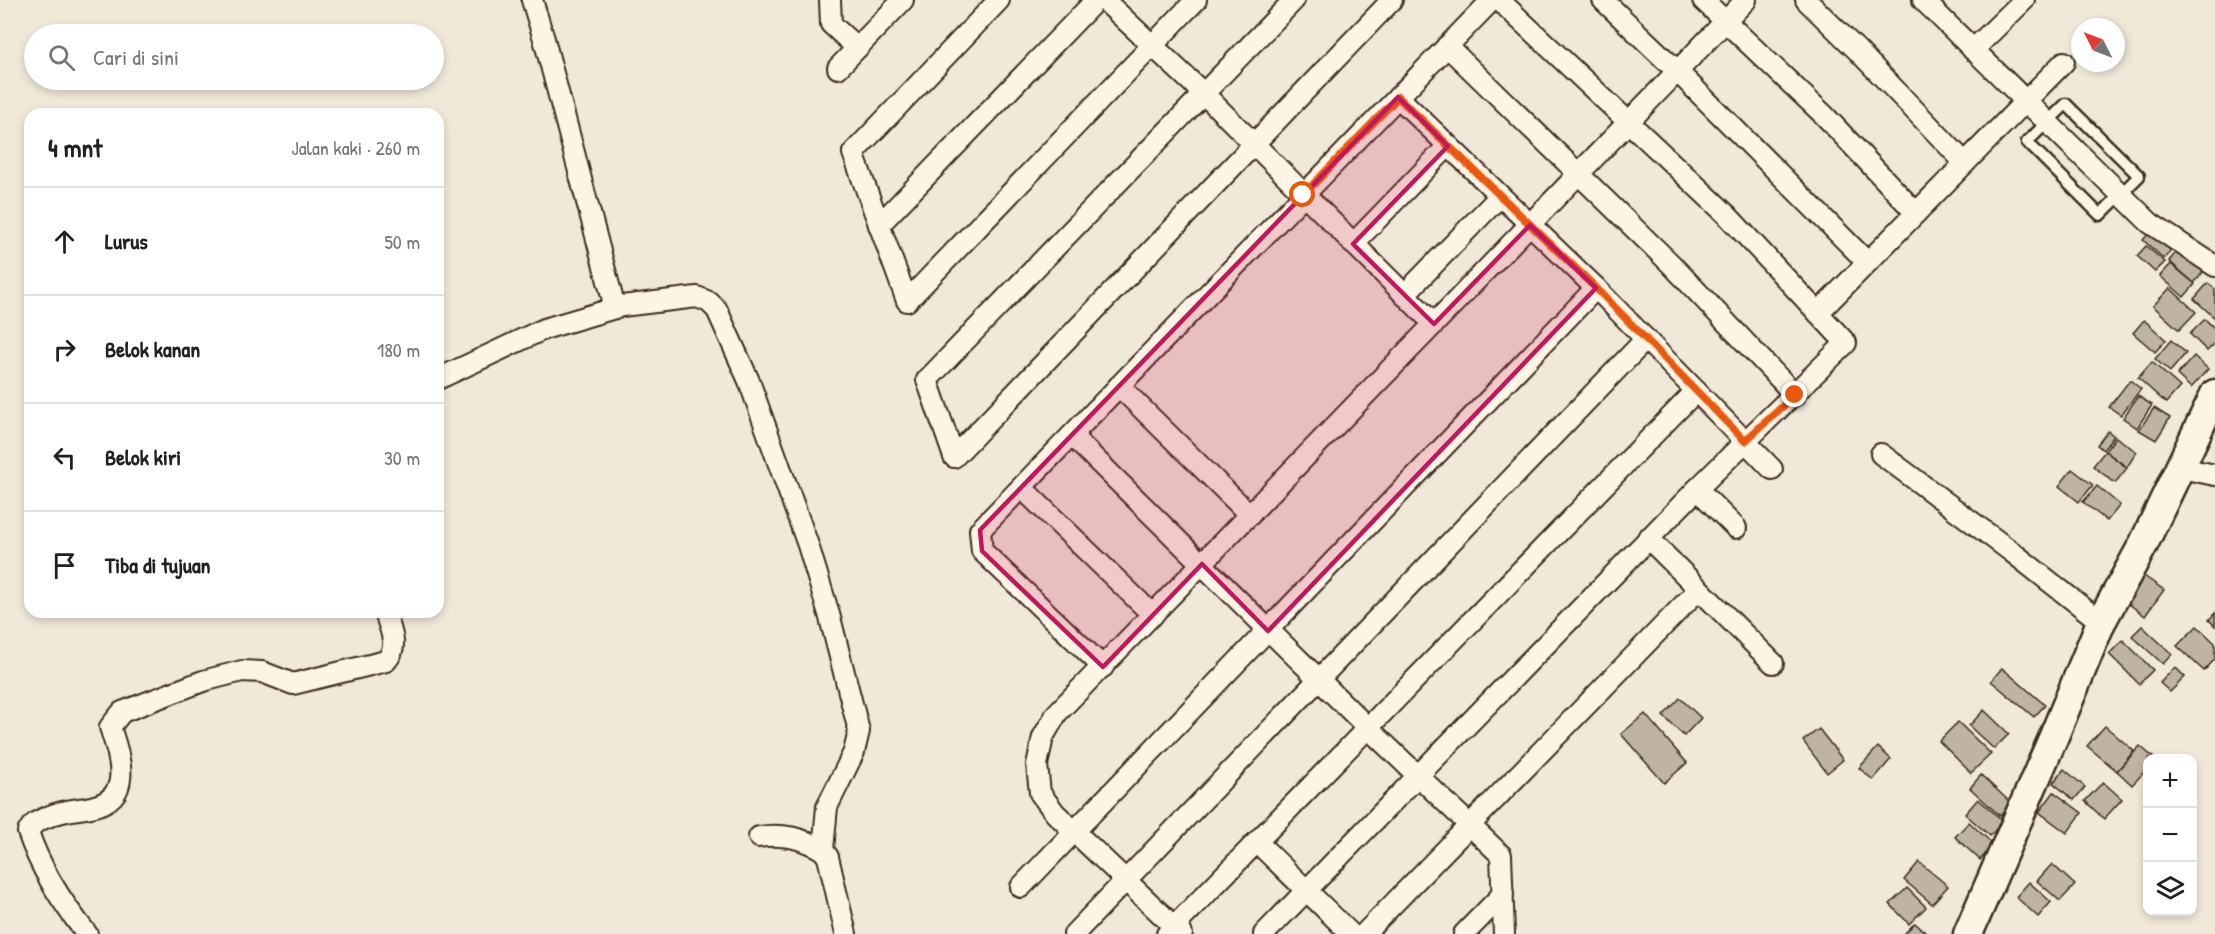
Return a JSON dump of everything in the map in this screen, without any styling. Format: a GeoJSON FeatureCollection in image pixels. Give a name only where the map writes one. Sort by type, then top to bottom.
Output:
{"type":"FeatureCollection","features":[{"type":"Feature","properties":{"kind":"street"},"geometry":{"type":"LineString","coordinates":[[532,0],[550,58],[615,308]]}},
{"type":"Feature","properties":{"kind":"street"},"geometry":{"type":"LineString","coordinates":[[830,0],[831,24],[857,48]]}},
{"type":"Feature","properties":{"kind":"street"},"geometry":{"type":"LineString","coordinates":[[838,68],[903,0]]}},
{"type":"Feature","properties":{"kind":"street"},"geometry":{"type":"LineString","coordinates":[[999,0],[853,153],[907,301],[1196,0]]}},
{"type":"Feature","properties":{"kind":"street"},"geometry":{"type":"LineString","coordinates":[[879,225],[1096,0]]}},
{"type":"Feature","properties":{"kind":"street"},"geometry":{"type":"LineString","coordinates":[[1104,0],[1203,93],[1434,324]]}},
{"type":"Feature","properties":{"kind":"street"},"geometry":{"type":"LineString","coordinates":[[1294,0],[927,380],[954,457],[1392,0]]}},
{"type":"Feature","properties":{"kind":"street"},"geometry":{"type":"LineString","coordinates":[[1103,667],[982,551],[980,530],[1492,0]]}},
{"type":"Feature","properties":{"kind":"street"},"geometry":{"type":"LineString","coordinates":[[1264,934],[1648,538],[1846,343],[1726,214],[1499,0]]}},
{"type":"Feature","properties":{"kind":"street"},"geometry":{"type":"LineString","coordinates":[[1603,0],[1868,262]]}},
{"type":"Feature","properties":{"kind":"street"},"geometry":{"type":"LineString","coordinates":[[1703,0],[1825,116],[1916,213]]}},
{"type":"Feature","properties":{"kind":"street"},"geometry":{"type":"LineString","coordinates":[[1175,932],[1126,880],[1055,813],[1040,793],[1037,765],[1043,737],[1057,713],[1746,0]]}},
{"type":"Feature","properties":{"kind":"street"},"geometry":{"type":"LineString","coordinates":[[1806,0],[1965,163]]}},
{"type":"Feature","properties":{"kind":"street"},"geometry":{"type":"LineString","coordinates":[[1924,0],[2150,223],[2215,266]]}},
{"type":"Feature","properties":{"kind":"street"},"geometry":{"type":"LineString","coordinates":[[1973,50],[2024,0]]}},
{"type":"Feature","properties":{"kind":"street"},"geometry":{"type":"LineString","coordinates":[[1447,46],[1670,264],[1795,395]]}},
{"type":"Feature","properties":{"kind":"street"},"geometry":{"type":"LineString","coordinates":[[1818,313],[2064,62]]}},
{"type":"Feature","properties":{"kind":"street"},"geometry":{"type":"LineString","coordinates":[[1398,97],[1596,288],[1772,469]]}},
{"type":"Feature","properties":{"kind":"street"},"geometry":{"type":"LineString","coordinates":[[1353,244],[1448,146]]}},
{"type":"Feature","properties":{"kind":"street"},"geometry":{"type":"LineString","coordinates":[[1404,295],[1500,196]]}},
{"type":"Feature","properties":{"kind":"street"},"geometry":{"type":"LineString","coordinates":[[1021,887],[1596,288]]}},
{"type":"Feature","properties":{"kind":"street"},"geometry":{"type":"LineString","coordinates":[[444,376],[544,329],[615,308],[668,299],[697,297],[709,302],[717,310],[749,381],[808,545],[830,614],[859,731],[854,752],[827,807],[823,850]]}},
{"type":"Feature","properties":{"kind":"street"},"geometry":{"type":"LineString","coordinates":[[1074,934],[1646,339]]}},
{"type":"Feature","properties":{"kind":"street"},"geometry":{"type":"LineString","coordinates":[[1119,386],[1250,515]]}},
{"type":"Feature","properties":{"kind":"street"},"geometry":{"type":"LineString","coordinates":[[1175,932],[1257,842],[1696,391]]}},
{"type":"Feature","properties":{"kind":"street"},"geometry":{"type":"LineString","coordinates":[[1968,934],[2101,622],[2181,468],[2215,394]]}},
{"type":"Feature","properties":{"kind":"street"},"geometry":{"type":"LineString","coordinates":[[1072,436],[1318,680],[1502,855],[1504,934]]}},
{"type":"Feature","properties":{"kind":"street"},"geometry":{"type":"LineString","coordinates":[[1881,454],[2101,622]]}},
{"type":"Feature","properties":{"kind":"street"},"geometry":{"type":"LineString","coordinates":[[2181,468],[2215,475]]}},
{"type":"Feature","properties":{"kind":"street"},"geometry":{"type":"LineString","coordinates":[[1022,488],[1153,615]]}},
{"type":"Feature","properties":{"kind":"street"},"geometry":{"type":"LineString","coordinates":[[1697,489],[1736,528]]}},
{"type":"Feature","properties":{"kind":"street"},"geometry":{"type":"LineString","coordinates":[[1648,538],[1773,663]]}},
{"type":"Feature","properties":{"kind":"street"},"geometry":{"type":"LineString","coordinates":[[1364,934],[1699,589]]}},
{"type":"Feature","properties":{"kind":"street"},"geometry":{"type":"LineString","coordinates":[[87,934],[58,896],[35,853],[28,832],[31,825],[38,820],[64,810],[91,807],[110,801],[121,784],[118,750],[110,727],[122,712],[203,681],[242,672],[262,672],[293,684],[386,661],[393,654],[394,643],[387,618]]}},
{"type":"Feature","properties":{"kind":"street"},"geometry":{"type":"LineString","coordinates":[[1175,932],[1368,728]]}},
{"type":"Feature","properties":{"kind":"street"},"geometry":{"type":"LineString","coordinates":[[759,837],[784,835],[806,841],[823,850],[828,857],[846,934]]}},
{"type":"Feature","properties":{"kind":"street"},"geometry":{"type":"LineString","coordinates":[[1257,842],[1351,934]]}},
{"type":"Feature","properties":{"kind":"street"},"geometry":{"type":"LineString","coordinates":[[1464,934],[1503,894]]}},
{"type":"Feature","properties":{"kind":"lane"},"geometry":{"type":"LineString","coordinates":[[2066,104],[2139,176],[2120,194],[2100,215],[2027,142],[2066,104]]}},
{"type":"Feature","properties":{"kind":"highlighted area"},"geometry":{"type":"Polygon","coordinates":[[[1398,97],[1448,146],[1353,244],[1434,324],[1530,225],[1596,288],[1268,631],[1202,564],[1103,667],[982,551],[980,530],[1398,97]]]}},
{"type":"Feature","properties":{"kind":"building"},"geometry":{"type":"Polygon","coordinates":[[[2152,230],[2172,249],[2164,259],[2143,240],[2152,230]]]}},
{"type":"Feature","properties":{"kind":"building"},"geometry":{"type":"Polygon","coordinates":[[[2146,246],[2165,262],[2155,272],[2137,256],[2146,246]]]}},
{"type":"Feature","properties":{"kind":"building"},"geometry":{"type":"Polygon","coordinates":[[[2179,249],[2204,271],[2194,283],[2169,261],[2179,249]]]}},
{"type":"Feature","properties":{"kind":"building"},"geometry":{"type":"Polygon","coordinates":[[[2171,264],[2195,284],[2184,297],[2160,276],[2171,264]]]}},
{"type":"Feature","properties":{"kind":"building"},"geometry":{"type":"Polygon","coordinates":[[[2208,283],[2215,289],[2215,318],[2194,299],[2208,283]]]}},
{"type":"Feature","properties":{"kind":"building"},"geometry":{"type":"Polygon","coordinates":[[[2170,288],[2196,312],[2179,330],[2153,306],[2170,288]]]}},
{"type":"Feature","properties":{"kind":"building"},"geometry":{"type":"Polygon","coordinates":[[[2205,319],[2215,329],[2215,343],[2207,351],[2190,334],[2205,319]]]}},
{"type":"Feature","properties":{"kind":"building"},"geometry":{"type":"Polygon","coordinates":[[[2144,320],[2166,340],[2155,352],[2133,333],[2144,320]]]}},
{"type":"Feature","properties":{"kind":"building"},"geometry":{"type":"Polygon","coordinates":[[[2171,340],[2186,353],[2170,372],[2155,359],[2171,340]]]}},
{"type":"Feature","properties":{"kind":"building"},"geometry":{"type":"Polygon","coordinates":[[[2194,356],[2208,369],[2191,388],[2177,375],[2194,356]]]}},
{"type":"Feature","properties":{"kind":"building"},"geometry":{"type":"Polygon","coordinates":[[[2152,362],[2180,387],[2166,403],[2138,378],[2152,362]]]}},
{"type":"Feature","properties":{"kind":"building"},"geometry":{"type":"Polygon","coordinates":[[[2130,380],[2141,389],[2121,415],[2109,407],[2130,380]]]}},
{"type":"Feature","properties":{"kind":"building"},"geometry":{"type":"Polygon","coordinates":[[[2138,396],[2152,405],[2137,428],[2123,418],[2138,396]]]}},
{"type":"Feature","properties":{"kind":"building"},"geometry":{"type":"Polygon","coordinates":[[[2154,408],[2170,418],[2156,440],[2139,430],[2154,408]]]}},
{"type":"Feature","properties":{"kind":"building"},"geometry":{"type":"Polygon","coordinates":[[[2108,431],[2114,436],[2103,450],[2097,445],[2108,431]]]}},
{"type":"Feature","properties":{"kind":"building"},"geometry":{"type":"Polygon","coordinates":[[[2116,437],[2137,452],[2127,467],[2105,451],[2116,437]]]}},
{"type":"Feature","properties":{"kind":"building"},"geometry":{"type":"Polygon","coordinates":[[[2105,451],[2127,468],[2115,483],[2093,466],[2105,451]]]}},
{"type":"Feature","properties":{"kind":"building"},"geometry":{"type":"Polygon","coordinates":[[[2072,469],[2093,485],[2079,502],[2059,486],[2072,469]]]}},
{"type":"Feature","properties":{"kind":"building"},"geometry":{"type":"Polygon","coordinates":[[[2097,486],[2120,505],[2107,521],[2083,502],[2097,486]]]}},
{"type":"Feature","properties":{"kind":"building"},"geometry":{"type":"Polygon","coordinates":[[[2144,576],[2164,590],[2145,616],[2125,601],[2144,576]]]}},
{"type":"Feature","properties":{"kind":"building"},"geometry":{"type":"Polygon","coordinates":[[[2215,613],[2215,626],[2209,620],[2215,613]]]}},
{"type":"Feature","properties":{"kind":"building"},"geometry":{"type":"Polygon","coordinates":[[[2142,626],[2172,654],[2163,664],[2132,636],[2142,626]]]}},
{"type":"Feature","properties":{"kind":"building"},"geometry":{"type":"Polygon","coordinates":[[[2197,626],[2215,643],[2215,659],[2204,671],[2177,646],[2197,626]]]}},
{"type":"Feature","properties":{"kind":"building"},"geometry":{"type":"Polygon","coordinates":[[[2123,640],[2153,670],[2139,684],[2109,654],[2123,640]]]}},
{"type":"Feature","properties":{"kind":"building"},"geometry":{"type":"Polygon","coordinates":[[[2175,667],[2185,677],[2170,692],[2160,683],[2175,667]]]}},
{"type":"Feature","properties":{"kind":"building"},"geometry":{"type":"Polygon","coordinates":[[[2002,668],[2045,705],[2034,717],[1991,681],[2002,668]]]}},
{"type":"Feature","properties":{"kind":"building"},"geometry":{"type":"Polygon","coordinates":[[[1680,698],[1701,718],[1684,736],[1663,716],[1680,698]]]}},
{"type":"Feature","properties":{"kind":"building"},"geometry":{"type":"Polygon","coordinates":[[[1984,710],[2009,734],[1994,749],[1969,726],[1984,710]]]}},
{"type":"Feature","properties":{"kind":"building"},"geometry":{"type":"Polygon","coordinates":[[[1645,714],[1687,763],[1664,783],[1621,734],[1645,714]]]}},
{"type":"Feature","properties":{"kind":"building"},"geometry":{"type":"Polygon","coordinates":[[[1958,722],[1991,754],[1971,773],[1939,741],[1958,722]]]}},
{"type":"Feature","properties":{"kind":"building"},"geometry":{"type":"Polygon","coordinates":[[[2105,726],[2134,751],[2117,771],[2087,746],[2105,726]]]}},
{"type":"Feature","properties":{"kind":"building"},"geometry":{"type":"Polygon","coordinates":[[[1819,729],[1843,760],[1827,773],[1803,741],[1819,729]]]}},
{"type":"Feature","properties":{"kind":"building"},"geometry":{"type":"Polygon","coordinates":[[[2140,746],[2149,754],[2143,754],[2143,773],[2132,785],[2117,771],[2140,746]]]}},
{"type":"Feature","properties":{"kind":"building"},"geometry":{"type":"Polygon","coordinates":[[[1878,747],[1891,759],[1873,780],[1859,768],[1878,747]]]}},
{"type":"Feature","properties":{"kind":"building"},"geometry":{"type":"Polygon","coordinates":[[[2064,769],[2085,787],[2074,800],[2053,783],[2064,769]]]}},
{"type":"Feature","properties":{"kind":"building"},"geometry":{"type":"Polygon","coordinates":[[[1981,775],[2011,803],[2000,816],[1970,788],[1981,775]]]}},
{"type":"Feature","properties":{"kind":"building"},"geometry":{"type":"Polygon","coordinates":[[[2103,782],[2122,799],[2104,819],[2085,801],[2103,782]]]}},
{"type":"Feature","properties":{"kind":"building"},"geometry":{"type":"Polygon","coordinates":[[[2054,792],[2082,813],[2067,833],[2039,812],[2054,792]]]}},
{"type":"Feature","properties":{"kind":"building"},"geometry":{"type":"Polygon","coordinates":[[[1978,799],[2003,821],[1990,836],[1965,814],[1978,799]]]}},
{"type":"Feature","properties":{"kind":"building"},"geometry":{"type":"Polygon","coordinates":[[[1969,822],[1994,845],[1980,860],[1955,837],[1969,822]]]}},
{"type":"Feature","properties":{"kind":"building"},"geometry":{"type":"Polygon","coordinates":[[[1919,862],[1948,886],[1932,904],[1904,880],[1919,862]]]}},
{"type":"Feature","properties":{"kind":"building"},"geometry":{"type":"Polygon","coordinates":[[[2052,864],[2075,885],[2060,901],[2037,881],[2052,864]]]}},
{"type":"Feature","properties":{"kind":"building"},"geometry":{"type":"Polygon","coordinates":[[[2029,882],[2051,902],[2038,917],[2016,897],[2029,882]]]}},
{"type":"Feature","properties":{"kind":"building"},"geometry":{"type":"Polygon","coordinates":[[[1907,888],[1926,907],[1909,924],[1890,904],[1907,888]]]}},
{"type":"Feature","properties":{"kind":"building"},"geometry":{"type":"Polygon","coordinates":[[[1915,923],[1927,934],[1904,934],[1915,923]]]}},
{"type":"Feature","properties":{"kind":"route"},"geometry":{"type":"LineString","coordinates":[[1303,195],[1398,97],[1596,288],[1745,441],[1795,395]]}}]}
